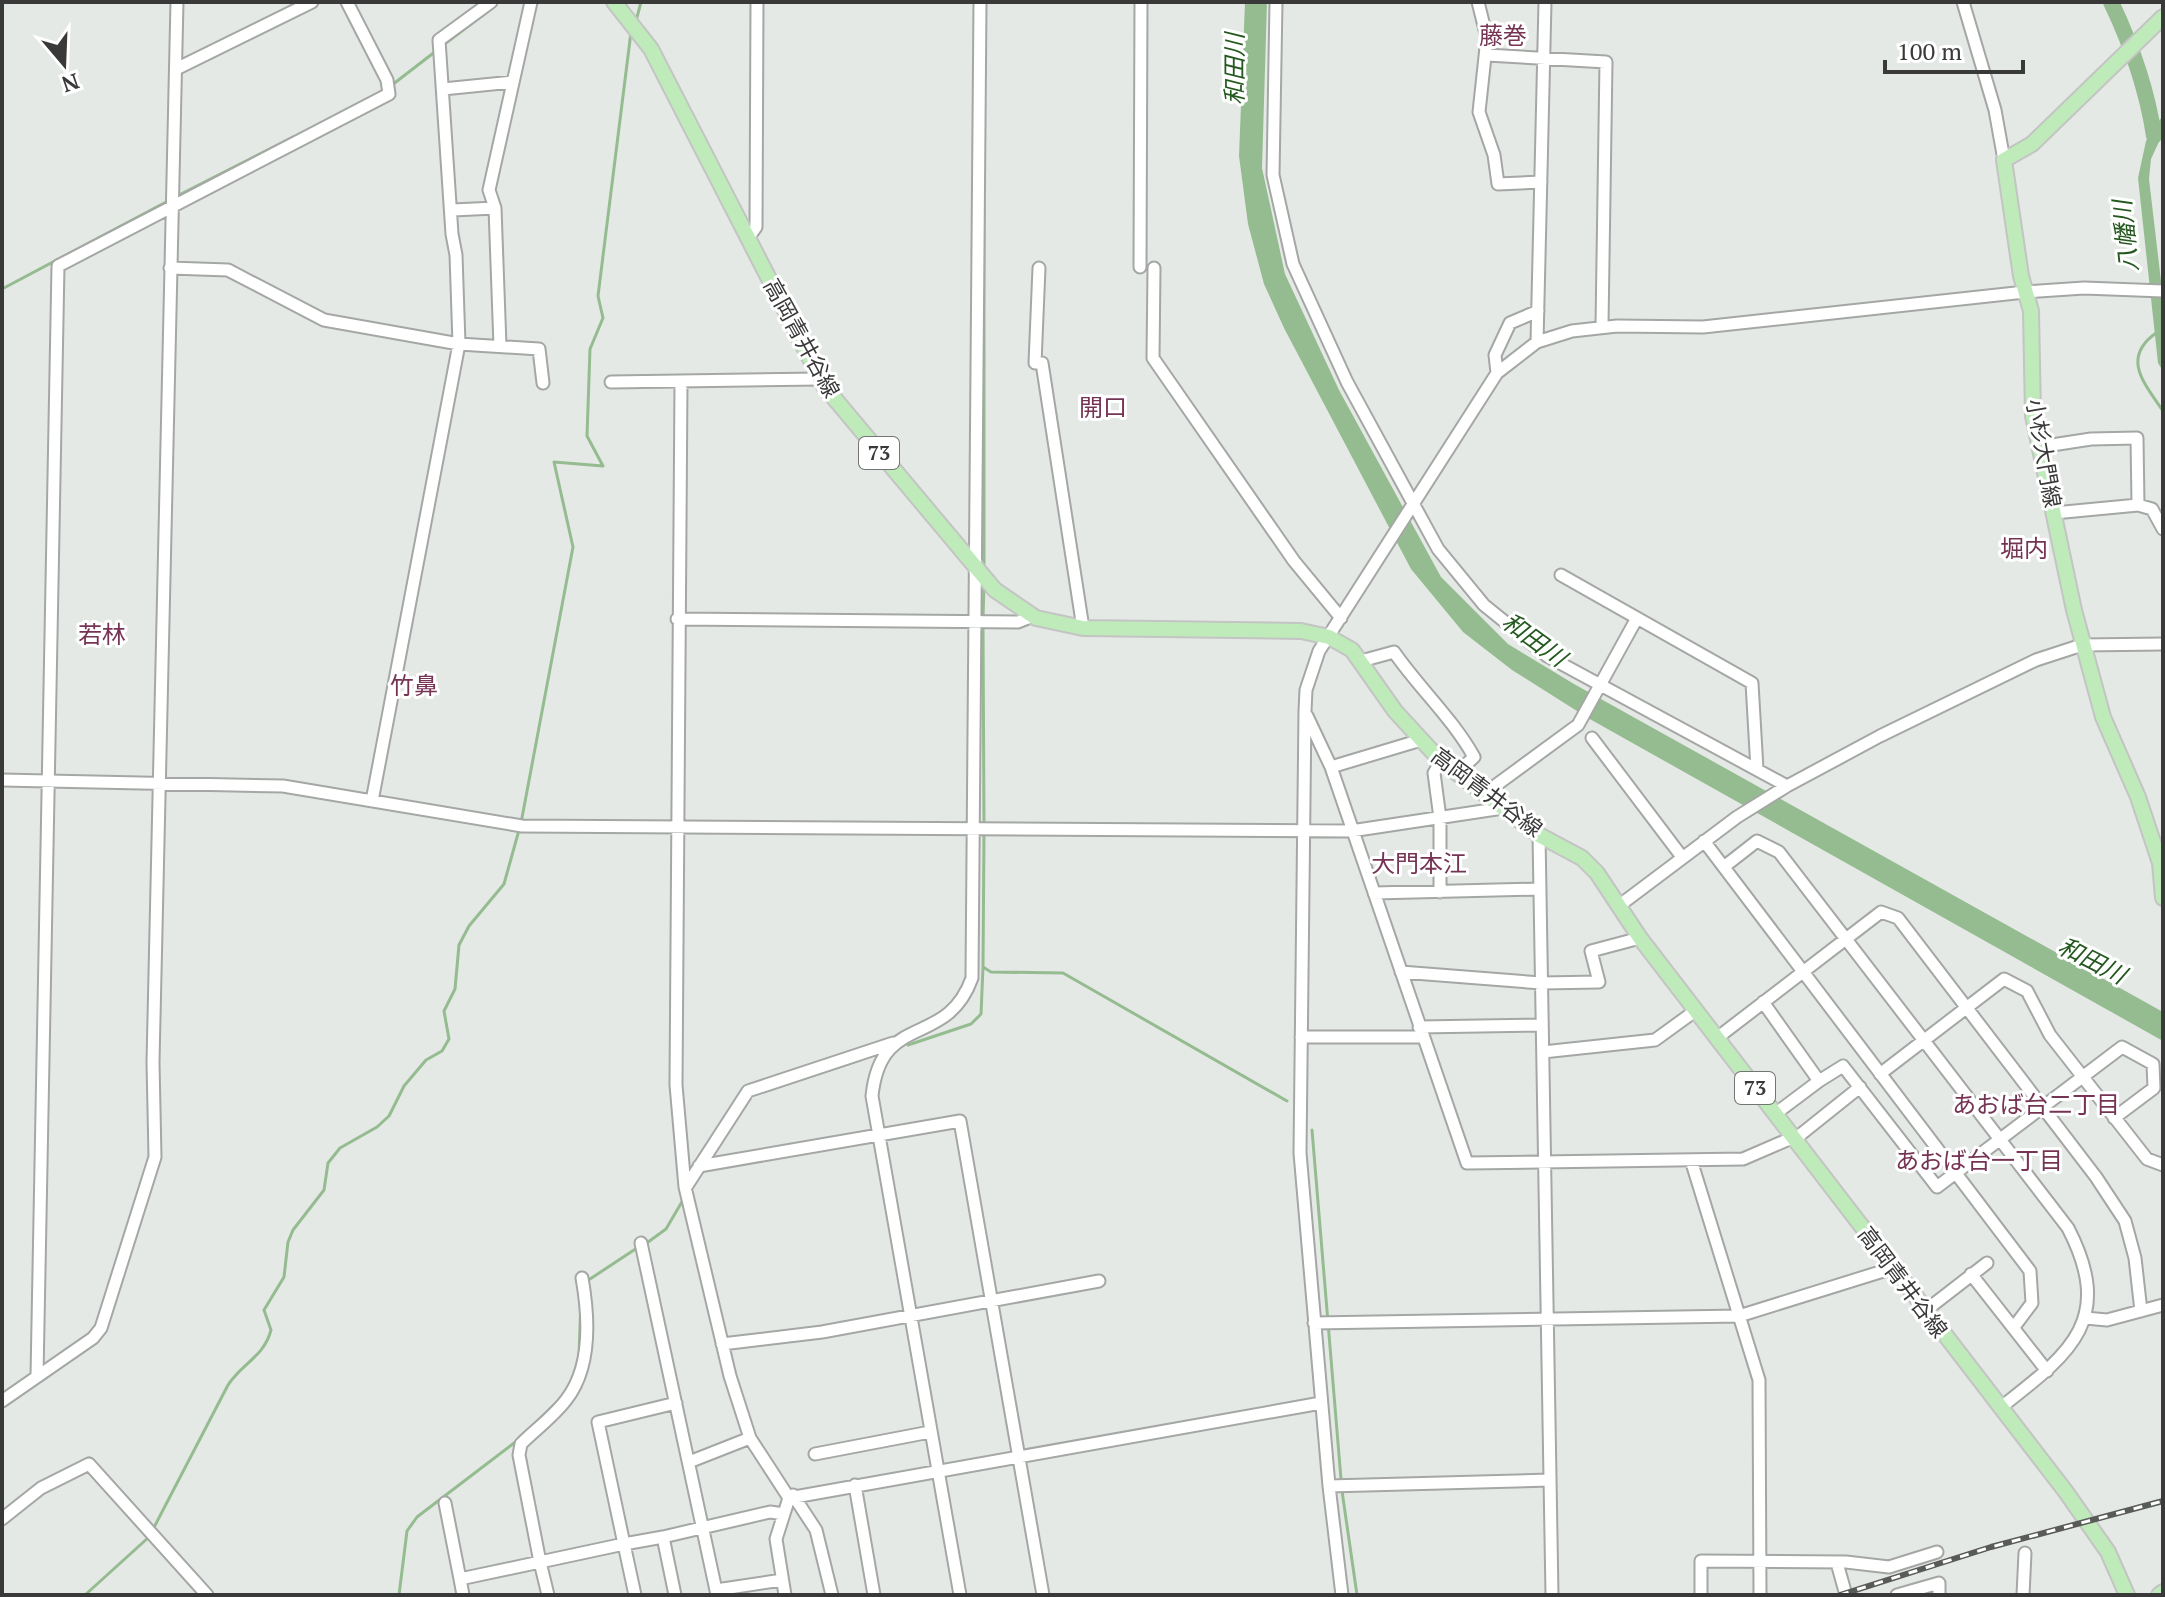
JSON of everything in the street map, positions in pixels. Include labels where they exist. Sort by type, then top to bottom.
[{"type":"main road","name":"高岡青井谷線","points":[[614,2],[651,49],[820,379],[995,590],[1033,616],[1083,628],[1253,629],[1329,637],[1352,650],[1395,711],[1441,761],[1539,835],[1582,858],[1597,873],[1640,938],[2108,1552],[2127,1595]]},
{"type":"main road","points":[[2004,160],[2032,144],[2163,17]]},
{"type":"main road","name":"小杉大門線","points":[[2004,160],[2025,292],[2031,311],[2033,416],[2039,447],[2082,645],[2103,717],[2138,797],[2160,863],[2163,898]]},
{"type":"street","points":[[2,1401],[93,1338],[101,1328],[155,1157],[153,1062],[177,2]]},
{"type":"street","points":[[176,69],[312,2]]},
{"type":"street","points":[[37,1376],[58,266],[389,94],[387,80],[347,2]]},
{"type":"street","points":[[372,801],[459,344],[453,210],[439,40],[491,2]]},
{"type":"street","points":[[500,346],[495,208],[489,190],[531,2]]},
{"type":"street","points":[[748,238],[756,227],[757,2]]},
{"type":"street","points":[[685,1187],[748,1091],[894,1043],[941,1021],[956,1010],[972,978],[978,571],[980,2]]},
{"type":"street","points":[[1140,267],[1141,2]]},
{"type":"street","points":[[1276,2],[1273,175],[1293,264],[1347,382],[1445,560],[1484,605],[1572,673],[1601,684],[1787,786]]},
{"type":"street","points":[[1478,2],[1486,26],[1487,55],[1479,112],[1494,155],[1498,184],[1541,182]]},
{"type":"street","points":[[1537,342],[1545,2]]},
{"type":"street","points":[[1963,2],[1995,110],[2004,160]]},
{"type":"street","points":[[1487,55],[1606,62],[1602,325]]},
{"type":"street","points":[[443,89],[513,82]]},
{"type":"street","points":[[453,210],[495,208]]},
{"type":"street","points":[[170,268],[228,270],[324,320],[459,344],[539,349],[543,383]]},
{"type":"street","points":[[1039,268],[1035,363],[1042,363],[1083,628]]},
{"type":"street","points":[[1154,268],[1153,358],[1294,561],[1341,618]]},
{"type":"street","points":[[1342,1595],[1321,1403],[1300,1153],[1305,711],[1312,670],[1329,637],[1413,503],[1497,373],[1537,342],[1572,331],[1617,326],[1703,327],[2084,288],[2163,291]]},
{"type":"street","points":[[1497,373],[1495,355],[1510,323],[1538,311]]},
{"type":"street","points":[[611,382],[820,379]]},
{"type":"street","points":[[681,383],[676,1085],[685,1187],[722,1344],[750,1438],[816,1530],[832,1595]]},
{"type":"street","points":[[2039,447],[2091,439],[2137,438],[2138,505]]},
{"type":"street","points":[[2054,513],[2138,505],[2152,509],[2163,529]]},
{"type":"street","points":[[1561,575],[1752,683],[1757,769]]},
{"type":"street","points":[[677,619],[1018,622],[1033,616]]},
{"type":"street","points":[[1484,794],[1578,725],[1637,618]]},
{"type":"street","points":[[1620,905],[1704,841],[1787,786],[1880,736],[2036,660],[2082,645],[2163,644]]},
{"type":"street","points":[[1361,661],[1394,652],[1474,757],[1457,773]]},
{"type":"street","points":[[1305,711],[1331,767],[1467,1163],[1747,1159],[1794,1138],[1860,1087]]},
{"type":"street","points":[[1592,738],[1682,857]]},
{"type":"street","points":[[1331,767],[1421,740]]},
{"type":"street","points":[[1440,892],[1440,818],[1434,773],[1441,761]]},
{"type":"street","points":[[2,780],[283,786],[522,826],[1303,832],[1351,831],[1503,808]]},
{"type":"street","points":[[1539,835],[1552,1595]]},
{"type":"street","points":[[1704,841],[2030,1271],[2032,1303],[2014,1327]]},
{"type":"street","points":[[1725,866],[1757,841],[1779,852],[2068,1228],[2083,1256],[2087,1286],[2085,1318],[2071,1347],[2047,1371],[2000,1408]]},
{"type":"street","points":[[1374,893],[1540,889]]},
{"type":"street","points":[[1717,1038],[1881,912],[1898,918],[2125,1221],[2135,1258],[2141,1311]]},
{"type":"street","points":[[1401,972],[1541,983],[1599,982],[1591,951],[1640,938]]},
{"type":"street","points":[[1880,1074],[2004,979],[2027,991],[2050,1035],[2114,1118],[2147,1159],[2163,1165]]},
{"type":"street","points":[[1763,1002],[1819,1081]]},
{"type":"street","points":[[1543,1052],[1655,1040],[1695,1011]]},
{"type":"street","points":[[1301,1037],[1542,1025]]},
{"type":"street","points":[[894,1043],[881,1058],[874,1076],[872,1096],[960,1595]]},
{"type":"street","points":[[1775,1114],[1843,1066],[1937,1187],[2122,1047],[2153,1064],[2154,1088],[2114,1118]]},
{"type":"street","points":[[699,1166],[960,1121],[1043,1595]]},
{"type":"street","points":[[1691,1160],[1759,1380],[1760,1595]]},
{"type":"street","points":[[641,1243],[716,1592],[782,1580]]},
{"type":"street","points":[[1925,1311],[1987,1263]]},
{"type":"street","points":[[1314,1323],[1739,1316],[1893,1268]]},
{"type":"street","points":[[1971,1274],[2047,1371]]},
{"type":"street","points":[[548,1595],[519,1455],[521,1444],[567,1400],[579,1379],[584,1363],[586,1328],[582,1278]]},
{"type":"street","points":[[722,1344],[758,1342],[1099,1281]]},
{"type":"street","points":[[2085,1318],[2107,1320],[2163,1305]]},
{"type":"street","points":[[635,1595],[598,1422],[676,1403]]},
{"type":"street","points":[[791,1497],[1321,1403]]},
{"type":"street","points":[[815,1454],[930,1432]]},
{"type":"street","points":[[689,1462],[750,1438]]},
{"type":"street","points":[[2,1519],[41,1488],[89,1464],[207,1595]]},
{"type":"street","points":[[1329,1486],[1550,1480]]},
{"type":"street","points":[[855,1485],[874,1595]]},
{"type":"street","points":[[785,1595],[776,1539],[791,1497]]},
{"type":"street","points":[[445,1503],[463,1595]]},
{"type":"street","points":[[460,1579],[703,1529],[770,1512],[784,1514]]},
{"type":"street","points":[[663,1537],[675,1595]]},
{"type":"street","points":[[1701,1595],[1701,1561],[1760,1560],[1889,1567],[1937,1552]]},
{"type":"street","points":[[2023,1595],[2025,1553]]},
{"type":"street","points":[[1837,1563],[1846,1595]]},
{"type":"street","points":[[1897,1595],[1939,1583],[1939,1595]]},
{"type":"shaded area","points":[[1245,2],[1267,2],[1262,168],[1285,274],[1339,390],[1441,577],[1508,644],[1574,684],[2163,1012],[2163,1041],[1588,718],[1512,670],[1463,632],[1411,569],[1264,284],[1248,224],[1239,156]]},
{"type":"shaded area","points":[[2163,115],[2163,133],[2151,159],[2149,179],[2163,298],[2163,371],[2158,363],[2138,178],[2146,141]]},
{"type":"waterway","points":[[636,21],[641,2]]},
{"type":"waterway","points":[[2111,2],[2137,67],[2154,136]]},
{"type":"waterway","points":[[442,46],[487,12]]},
{"type":"waterway","points":[[603,466],[587,436],[590,349],[603,318],[598,296],[631,32]]},
{"type":"waterway","points":[[392,85],[436,51]]},
{"type":"waterway","points":[[175,197],[293,137]]},
{"type":"waterway","points":[[2,289],[168,201]]},
{"type":"waterway","points":[[984,202],[984,570]]},
{"type":"waterway","points":[[2156,333],[2145,342],[2138,361],[2143,381],[2163,411]]},
{"type":"waterway","points":[[521,823],[573,547],[554,462],[603,466]]},
{"type":"waterway","points":[[983,618],[984,586]]},
{"type":"waterway","points":[[983,626],[984,826]]},
{"type":"waterway","points":[[85,1595],[149,1537],[228,1385],[268,1339],[271,1330],[264,1310],[284,1277],[288,1242],[293,1230],[324,1190],[328,1163],[340,1148],[377,1127],[389,1116],[404,1086],[426,1060],[442,1051],[449,1039],[444,1011],[455,989],[459,945],[469,926],[504,884],[519,830]]},
{"type":"waterway","points":[[984,834],[983,967],[991,972],[1063,973],[1287,1101]]},
{"type":"waterway","points":[[908,1045],[971,1024],[981,1014],[983,967]]},
{"type":"waterway","points":[[769,1090],[860,1060]]},
{"type":"waterway","points":[[1312,1130],[1341,1479]]},
{"type":"waterway","points":[[644,1245],[666,1229],[683,1200]]},
{"type":"waterway","points":[[587,1281],[637,1248]]},
{"type":"waterway","points":[[579,1356],[581,1299]]},
{"type":"waterway","points":[[529,1429],[558,1401]]},
{"type":"waterway","points":[[399,1595],[407,1531],[417,1517],[518,1440]]},
{"type":"waterway","points":[[1342,1491],[1357,1595]]},
{"type":"railway","points":[[1840,1595],[1991,1547],[2163,1501]]},
{"type":"district","name":"藤巻","points":[[1503,36]]},
{"type":"district","name":"開口","points":[[1103,408]]},
{"type":"district","name":"堀内","points":[[2024,549]]},
{"type":"district","name":"若林","points":[[102,635]]},
{"type":"district","name":"竹鼻","points":[[414,686]]},
{"type":"district","name":"大門本江","points":[[1419,864]]},
{"type":"district","name":"あおば台二丁目","points":[[2036,1105]]},
{"type":"district","name":"あおば台一丁目","points":[[1979,1161]]},
{"type":"water label","name":"和田川","points":[[1235,69]]},
{"type":"water label","name":"八幡川","points":[[2126,236]]},
{"type":"water label","name":"和田川","points":[[1534,640]]},
{"type":"water label","name":"和田川","points":[[2092,961]]}]
